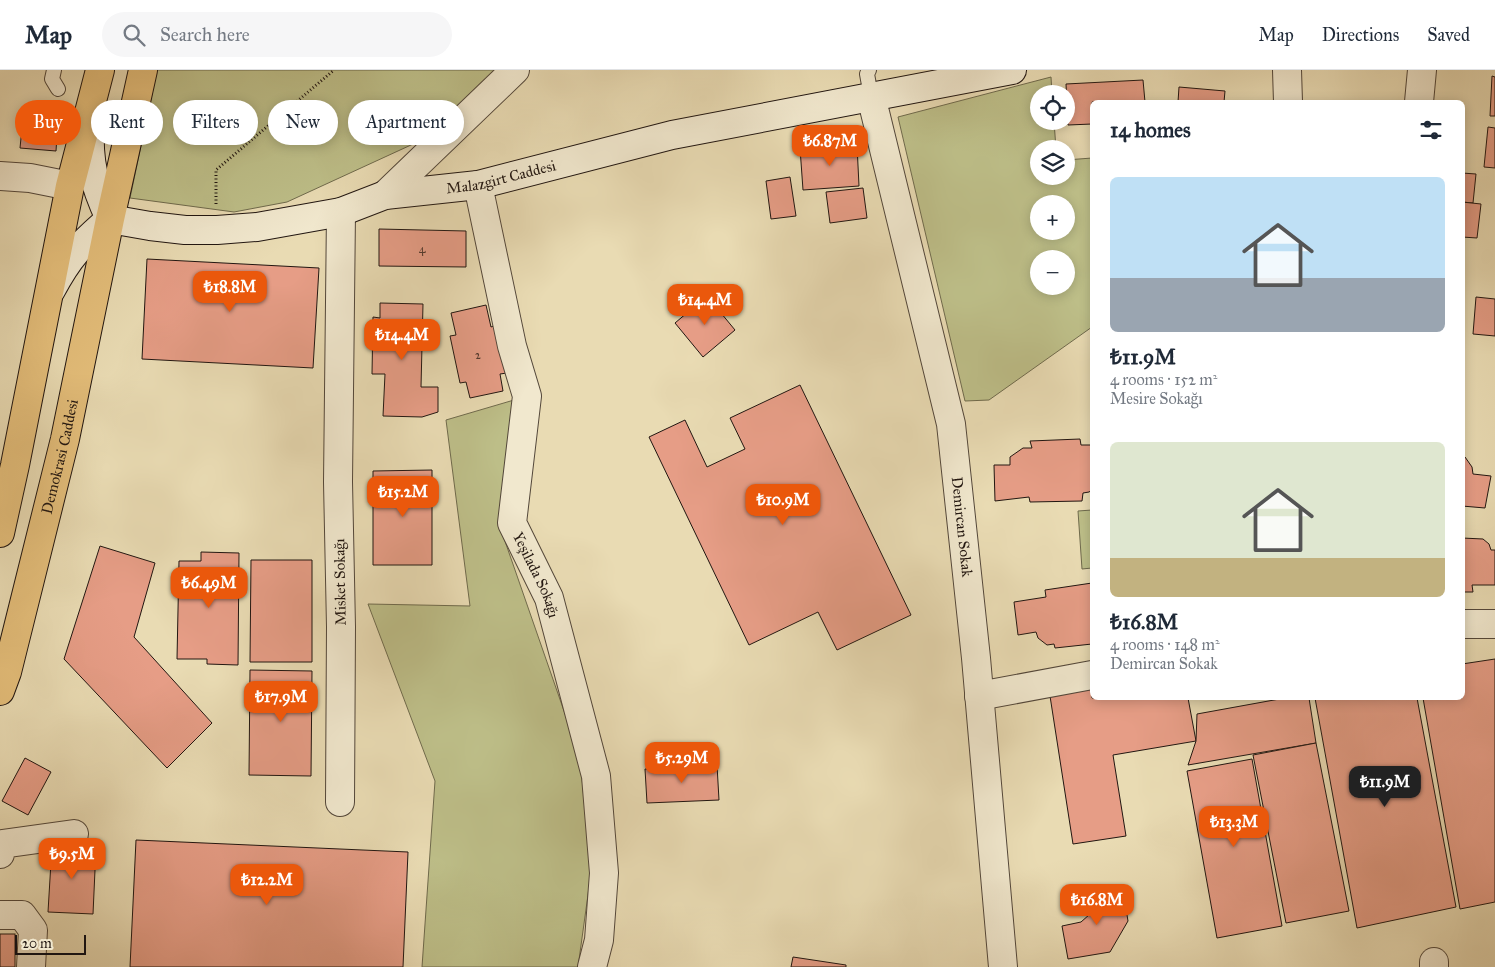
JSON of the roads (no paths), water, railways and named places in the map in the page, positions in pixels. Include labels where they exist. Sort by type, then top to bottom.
[{"type":"main road","points":[[0,533],[8,461],[48,296],[70,186],[91,98],[100,70]]},
{"type":"main road","name":"Demokrasi Caddesi","points":[[0,690],[8,672],[65,439],[143,70]]},
{"type":"street","points":[[385,195],[515,70]]},
{"type":"street","name":"Malazgirt Caddesi","points":[[110,219],[167,228],[217,230],[257,227],[341,212],[385,195],[478,185],[870,83],[1012,70]]},
{"type":"street","points":[[1287,70],[1288,100]]},
{"type":"street","points":[[1420,100],[1422,70]]},
{"type":"street","name":"Demircan Sokak","points":[[870,83],[951,424],[979,696],[1003,967]]},
{"type":"street","points":[[48,296],[69,258],[82,243],[110,219],[98,192],[92,170],[89,145],[91,98]]},
{"type":"street","points":[[0,176],[30,178],[70,186]]},
{"type":"street","name":"Yeşilada Sokağı","points":[[478,185],[512,346],[527,396],[512,523],[549,598],[596,776],[604,874],[599,940],[592,967]]},
{"type":"street","name":"Misket Sokağı","points":[[340,802],[341,627],[338,482],[341,212]]},
{"type":"street","points":[[1465,624],[1495,624]]},
{"type":"street","points":[[979,696],[1090,675]]},
{"type":"street","points":[[0,854],[2,844],[74,834]]},
{"type":"street","points":[[0,914],[22,915],[33,930],[31,967]]},
{"type":"lane","points":[[54,70],[52,78],[58,89]]}]
